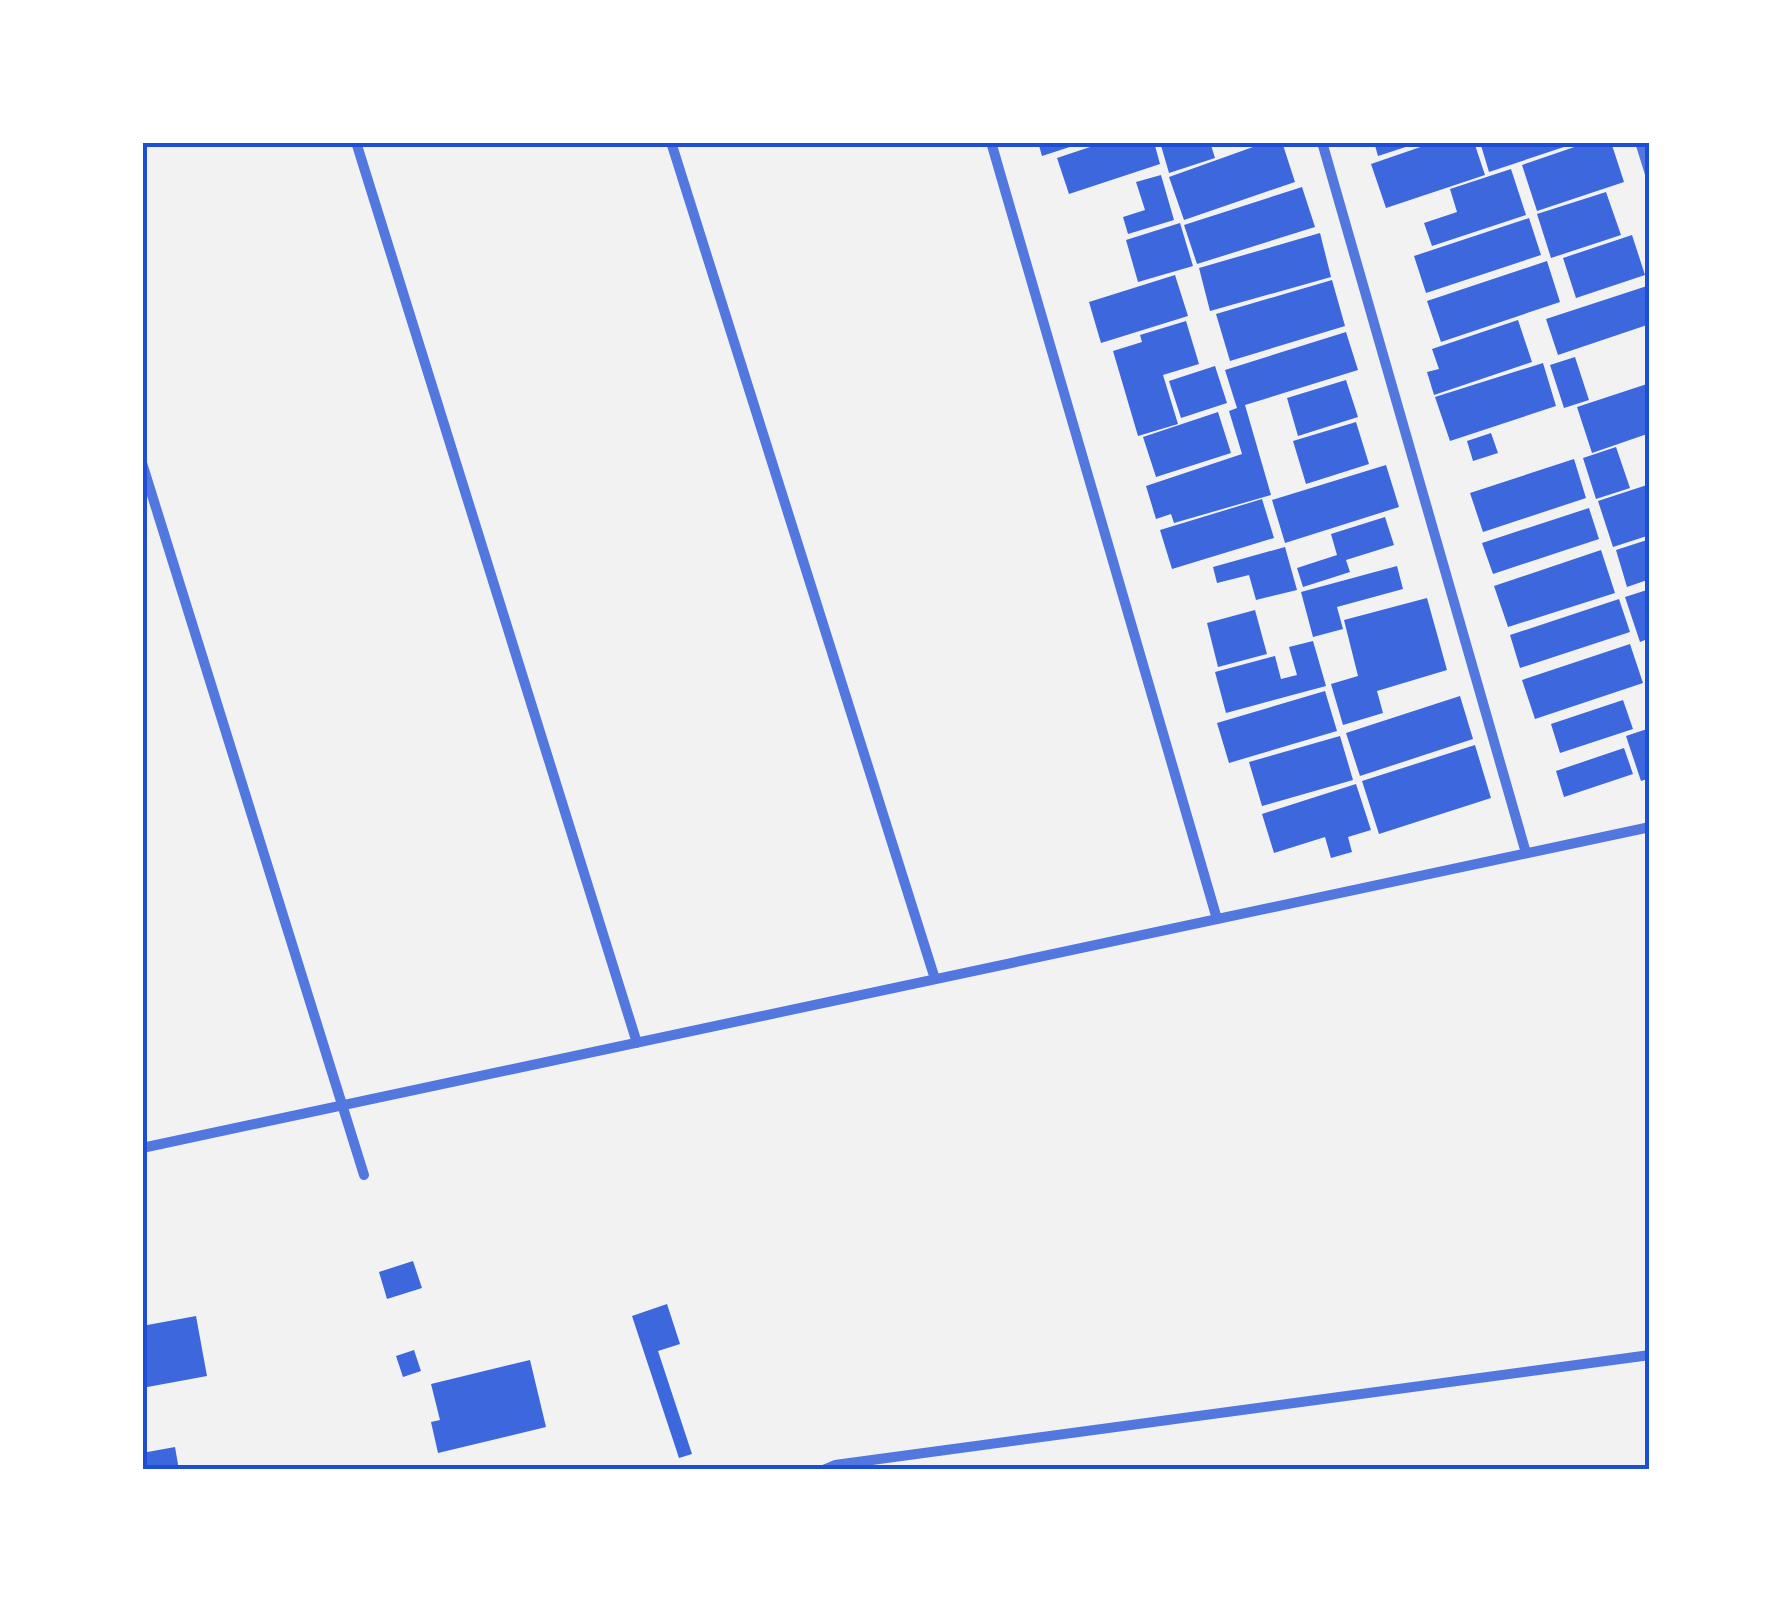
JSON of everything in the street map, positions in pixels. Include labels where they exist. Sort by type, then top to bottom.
[{"type":"street","points":[[356,142],[636,1042]]},
{"type":"street","points":[[672,142],[936,979]]},
{"type":"street","points":[[991,142],[1216,919]]},
{"type":"street","points":[[1322,142],[1526,854]]},
{"type":"street","points":[[1640,142],[1650,174]]},
{"type":"street","points":[[142,462],[364,1176]]},
{"type":"street","points":[[142,1148],[1650,827]]},
{"type":"street","points":[[823,1470],[835,1465],[1650,1355]]},
{"type":"building","points":[[1038,142],[1081,142],[1082,143],[1042,156]]},
{"type":"building","points":[[1105,142],[1154,142],[1160,164],[1069,194],[1057,158]]},
{"type":"building","points":[[1160,142],[1210,142],[1215,158],[1169,173]]},
{"type":"building","points":[[1267,142],[1282,142],[1295,182],[1184,220],[1169,177]]},
{"type":"building","points":[[1374,142],[1418,142],[1418,143],[1378,156]]},
{"type":"building","points":[[1435,142],[1474,142],[1485,175],[1386,208],[1371,164]]},
{"type":"building","points":[[1480,142],[1576,142],[1576,143],[1489,172]]},
{"type":"building","points":[[1589,142],[1611,142],[1624,182],[1537,211],[1522,165]]},
{"type":"building","points":[[1511,169],[1526,215],[1432,246],[1424,223],[1457,212],[1450,189]]},
{"type":"building","points":[[1161,175],[1174,220],[1128,234],[1123,217],[1145,210],[1136,182]]},
{"type":"building","points":[[1302,187],[1315,227],[1197,264],[1184,225]]},
{"type":"building","points":[[1606,192],[1621,235],[1551,258],[1537,214]]},
{"type":"building","points":[[1529,218],[1541,255],[1426,293],[1414,256]]},
{"type":"building","points":[[1180,223],[1193,266],[1138,282],[1126,240]]},
{"type":"building","points":[[1320,233],[1331,277],[1210,311],[1199,268]]},
{"type":"building","points":[[1632,235],[1645,275],[1576,298],[1563,258]]},
{"type":"building","points":[[1547,261],[1560,302],[1441,342],[1427,301]]},
{"type":"building","points":[[1175,275],[1188,316],[1101,343],[1089,302]]},
{"type":"building","points":[[1332,280],[1345,326],[1230,361],[1216,314]]},
{"type":"building","points":[[1650,285],[1650,324],[1558,355],[1546,319]]},
{"type":"building","points":[[1518,320],[1532,362],[1434,395],[1427,372],[1439,369],[1432,349]]},
{"type":"building","points":[[1186,321],[1199,364],[1163,375],[1178,424],[1138,436],[1113,351],[1142,342],[1140,335]]},
{"type":"building","points":[[1346,332],[1358,370],[1245,405],[1271,495],[1174,523],[1171,514],[1156,519],[1146,486],[1242,454],[1229,411],[1237,408],[1225,370]]},
{"type":"building","points":[[1575,357],[1589,400],[1564,408],[1550,365]]},
{"type":"building","points":[[1543,363],[1556,406],[1450,441],[1435,397]]},
{"type":"building","points":[[1215,366],[1227,403],[1181,418],[1169,381]]},
{"type":"building","points":[[1346,380],[1358,417],[1298,436],[1287,398]]},
{"type":"building","points":[[1650,383],[1650,433],[1592,453],[1577,407]]},
{"type":"building","points":[[1218,412],[1231,453],[1156,477],[1143,437]]},
{"type":"building","points":[[1356,422],[1369,464],[1306,484],[1293,441]]},
{"type":"building","points":[[1491,433],[1498,453],[1473,461],[1467,441]]},
{"type":"building","points":[[1616,447],[1630,488],[1596,499],[1583,458]]},
{"type":"building","points":[[1574,459],[1586,498],[1483,532],[1470,493]]},
{"type":"building","points":[[1386,465],[1399,507],[1285,543],[1272,500]]},
{"type":"building","points":[[1650,484],[1650,535],[1613,547],[1598,501]]},
{"type":"building","points":[[1262,499],[1274,538],[1172,569],[1160,530]]},
{"type":"building","points":[[1589,508],[1599,539],[1493,574],[1482,543]]},
{"type":"building","points":[[1385,517],[1394,545],[1346,560],[1350,572],[1303,587],[1297,568],[1337,555],[1331,534]]},
{"type":"building","points":[[1650,539],[1650,579],[1627,587],[1616,550]]},
{"type":"building","points":[[1285,547],[1297,590],[1256,600],[1249,575],[1217,583],[1213,567]]},
{"type":"building","points":[[1601,550],[1615,593],[1508,627],[1494,586]]},
{"type":"building","points":[[1397,566],[1403,589],[1337,607],[1343,629],[1313,637],[1301,592]]},
{"type":"building","points":[[1650,589],[1650,638],[1640,642],[1625,597]]},
{"type":"building","points":[[1427,598],[1447,670],[1377,691],[1383,713],[1343,725],[1331,684],[1358,676],[1344,620]]},
{"type":"building","points":[[1619,599],[1630,632],[1520,668],[1510,635]]},
{"type":"building","points":[[1255,610],[1267,654],[1218,667],[1207,623]]},
{"type":"building","points":[[1313,641],[1326,686],[1226,713],[1215,672],[1275,656],[1281,679],[1297,675],[1289,647]]},
{"type":"building","points":[[1630,644],[1643,683],[1535,719],[1522,680]]},
{"type":"building","points":[[1325,691],[1337,731],[1229,763],[1217,723]]},
{"type":"building","points":[[1460,696],[1473,739],[1360,776],[1346,733]]},
{"type":"building","points":[[1623,700],[1633,729],[1560,753],[1551,724]]},
{"type":"building","points":[[1650,728],[1650,778],[1641,781],[1626,736]]},
{"type":"building","points":[[1340,736],[1353,780],[1262,806],[1249,762]]},
{"type":"building","points":[[1475,745],[1491,798],[1379,834],[1362,781]]},
{"type":"building","points":[[1624,748],[1633,774],[1564,797],[1556,771]]},
{"type":"building","points":[[1356,784],[1371,830],[1348,837],[1352,852],[1331,858],[1325,837],[1274,853],[1262,814]]},
{"type":"building","points":[[413,1261],[422,1288],[387,1299],[379,1272]]},
{"type":"building","points":[[667,1304],[680,1344],[658,1351],[692,1454],[679,1458],[632,1316]]},
{"type":"building","points":[[196,1316],[207,1376],[142,1388],[142,1326]]},
{"type":"building","points":[[414,1350],[421,1371],[403,1377],[396,1356]]},
{"type":"building","points":[[530,1360],[546,1427],[438,1453],[431,1422],[440,1420],[431,1384]]},
{"type":"building","points":[[175,1447],[179,1470],[142,1470],[142,1453]]}]
